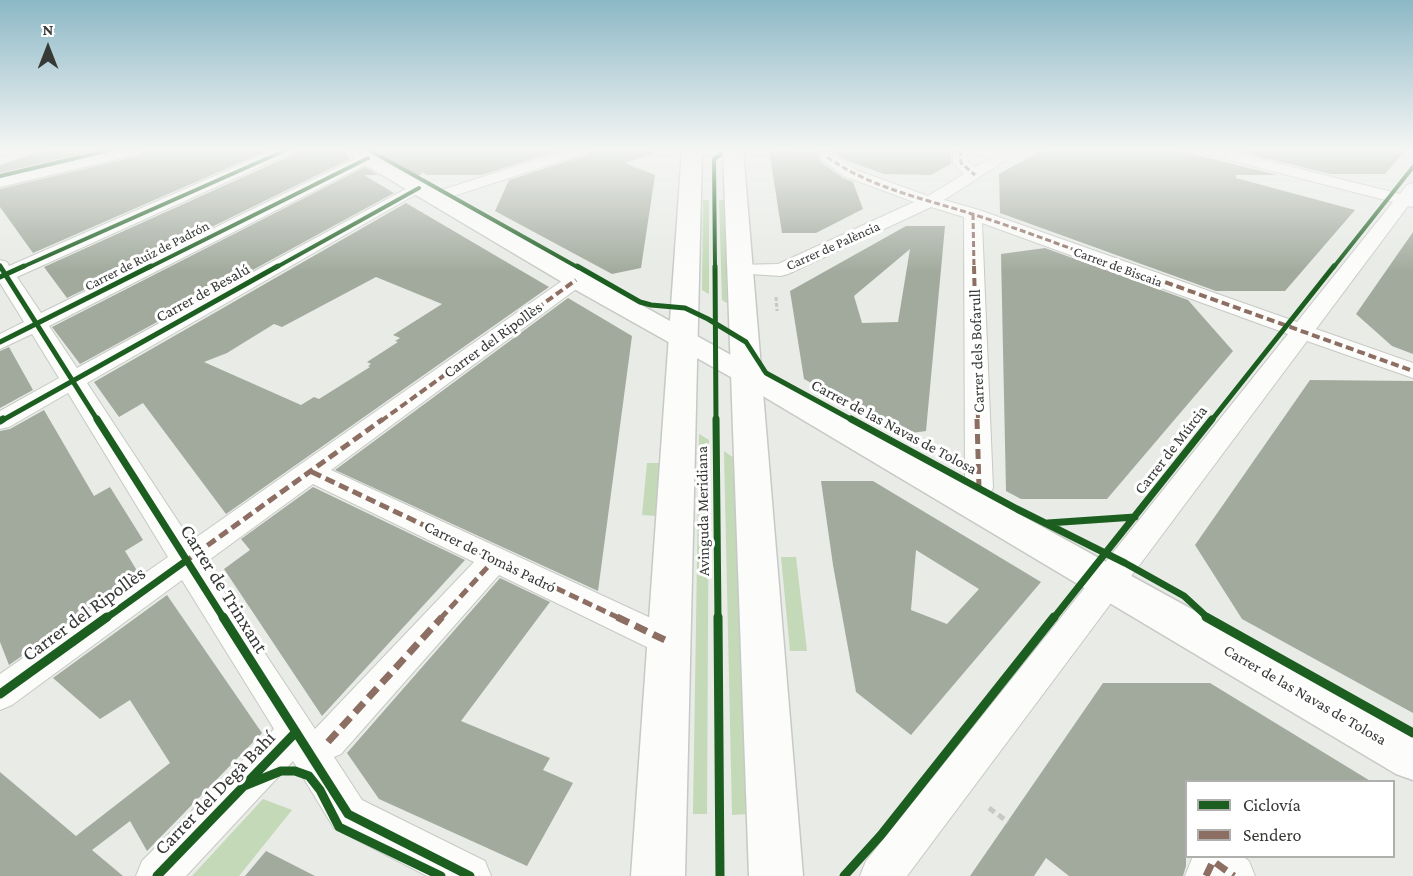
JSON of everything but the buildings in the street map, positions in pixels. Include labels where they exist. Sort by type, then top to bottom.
[{"type":"main road","name":"Carrer de las Navas de Tolosa","points":[[423,191],[1413,757]]},
{"type":"main road","name":"Avinguda Meridiana","points":[[658,876],[690,191]]},
{"type":"main road","points":[[736,191],[776,876]]},
{"type":"street","points":[[2,273],[192,191]]},
{"type":"street","name":"Carrer de Ruiz de Padrón","points":[[0,342],[291,191]]},
{"type":"street","name":"Carrer de Besalú","points":[[0,421],[435,191]]},
{"type":"street","name":"Carrer de Biscaia","points":[[895,191],[973,214],[1413,371]]},
{"type":"street","name":"Carrer de Palència","points":[[741,269],[781,270],[931,201],[948,191]]},
{"type":"street","points":[[1384,191],[1410,197]]},
{"type":"street","name":"Carrer de Múrcia","points":[[881,876],[1302,332],[1410,197]]},
{"type":"street","name":"Carrer dels Bofarull","points":[[973,214],[979,488]]},
{"type":"street","name":"Carrer de Trinxant","points":[[2,273],[187,560],[312,737],[348,814],[470,876]]},
{"type":"street","name":"Carrer del Ripollès","points":[[0,694],[576,280]]},
{"type":"street","name":"Carrer de Tomàs Padró","points":[[312,471],[669,642]]},
{"type":"street","name":"Carrer del Degà Bahí","points":[[157,876],[312,737],[495,559]]},
{"type":"street","points":[[1206,876],[1213,861],[1234,876]]},
{"type":"path","points":[[776,297],[777,311]]},
{"type":"path","points":[[989,808],[1008,822]]},
{"type":"green space","points":[[703,200],[709,200],[709,294],[702,290]]},
{"type":"green space","points":[[719,200],[725,200],[730,305],[722,300]]},
{"type":"green space","points":[[699,434],[709,440],[707,814],[693,814]]},
{"type":"green space","points":[[724,451],[734,458],[747,814],[732,815]]},
{"type":"green space","points":[[647,463],[661,463],[657,516],[642,515]]},
{"type":"green space","points":[[781,557],[796,557],[807,651],[790,651]]},
{"type":"green space","points":[[263,799],[292,810],[239,876],[192,876]]},
{"type":"marked path","points":[[895,191],[973,214],[1413,371]]},
{"type":"marked path","points":[[973,214],[979,488]]},
{"type":"marked path","points":[[183,563],[576,280]]},
{"type":"marked path","points":[[312,472],[669,642]]},
{"type":"marked path","points":[[328,742],[495,559]]},
{"type":"marked path","points":[[1206,876],[1213,861],[1234,876]]},
{"type":"cycle path","points":[[0,277],[194,191]]},
{"type":"cycle path","points":[[0,342],[302,191]]},
{"type":"cycle path","points":[[0,421],[414,191]]},
{"type":"cycle path","points":[[442,191],[640,302],[685,308],[730,331],[746,342],[766,373],[1017,509],[1125,563],[1184,596],[1207,618],[1413,733]]},
{"type":"cycle path","points":[[714,191],[720,876]]},
{"type":"cycle path","points":[[844,876],[881,835],[1394,191]]},
{"type":"cycle path","points":[[0,266],[348,814],[470,876]]},
{"type":"cycle path","points":[[1048,523],[1135,517]]},
{"type":"cycle path","points":[[0,694],[187,560]]},
{"type":"cycle path","points":[[157,876],[296,732]]},
{"type":"cycle path","points":[[244,786],[281,771],[295,771],[309,776],[320,790],[339,827],[441,876]]}]
